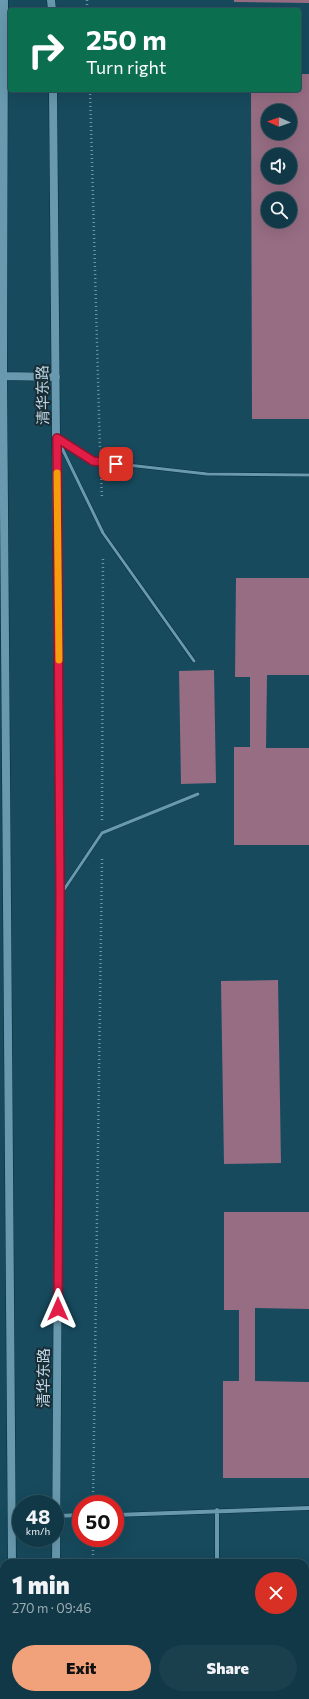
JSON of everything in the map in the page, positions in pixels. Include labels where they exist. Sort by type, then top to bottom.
[{"type":"main road","points":[[4,0],[3,376],[12,1559]]},
{"type":"main road","name":"清华东路","points":[[53,92],[60,895],[56,1495]]},
{"type":"main road","points":[[3,376],[56,377]]},
{"type":"main road","name":"清华东路","points":[[56,1547],[56,1559]]},
{"type":"street","points":[[124,1515],[217,1510],[309,1508]]},
{"type":"street","points":[[217,1510],[217,1559]]},
{"type":"lane","points":[[57,438],[93,461],[208,474],[309,475]]},
{"type":"lane","points":[[57,438],[103,533],[194,661]]},
{"type":"lane","points":[[60,895],[102,833],[198,794]]},
{"type":"path","points":[[90,92],[102,501]]},
{"type":"path","points":[[93,1495],[102,833],[103,533]]},
{"type":"path","points":[[93,1547],[93,1559]]},
{"type":"building","points":[[234,0],[309,0],[309,3],[234,2]]},
{"type":"building","points":[[301,74],[309,74],[309,419],[252,419],[251,92],[301,92]]},
{"type":"building","points":[[236,578],[309,578],[309,675],[267,675],[266,748],[309,748],[309,845],[234,845],[234,747],[250,747],[250,677],[235,677]]},
{"type":"building","points":[[214,670],[216,783],[181,784],[179,671]]},
{"type":"building","points":[[278,980],[281,1163],[224,1164],[221,981]]},
{"type":"building","points":[[224,1212],[309,1212],[309,1309],[255,1308],[255,1381],[309,1382],[309,1478],[223,1478],[223,1381],[239,1381],[239,1310],[224,1310]]},
{"type":"slow traffic","points":[[57,473],[59,660]]},
{"type":"route","points":[[58,1309],[60,895],[57,438],[93,461],[116,464]]}]
